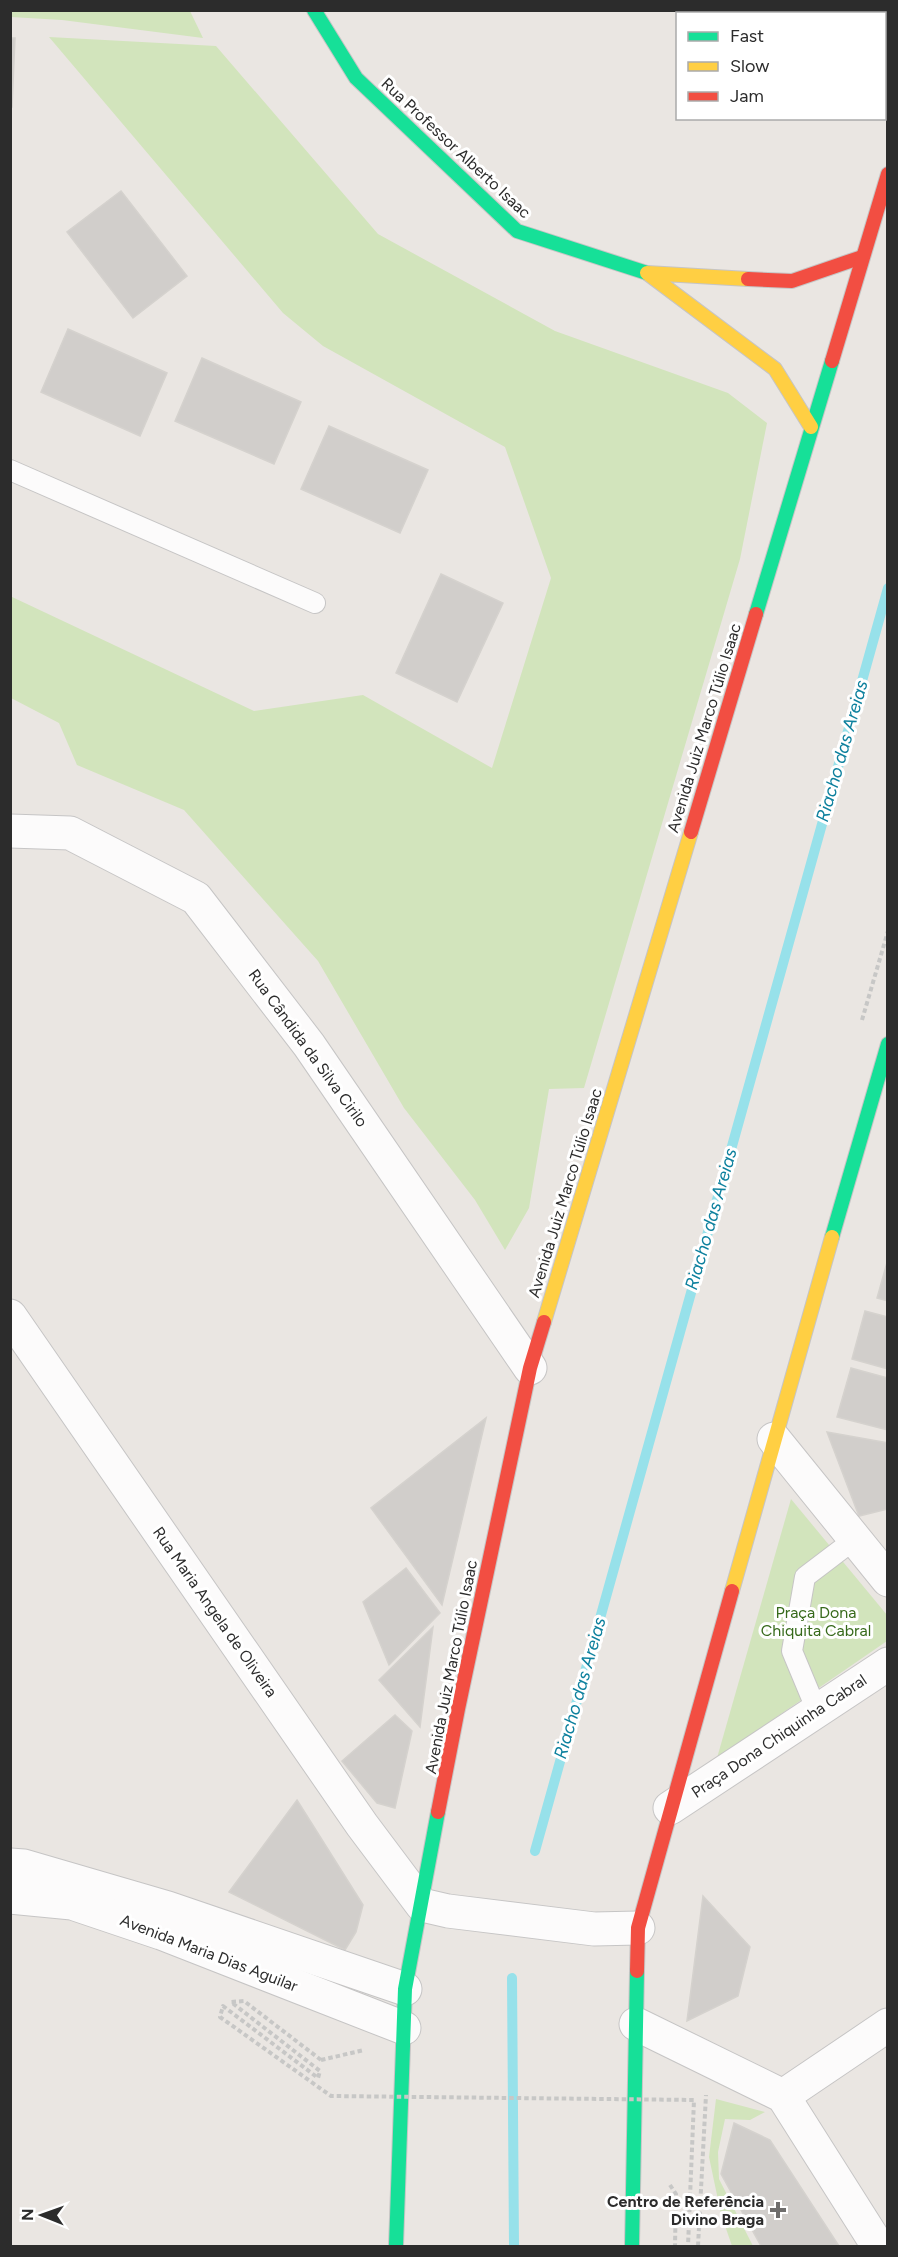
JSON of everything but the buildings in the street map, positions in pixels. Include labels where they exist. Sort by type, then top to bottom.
[{"type":"main road","name":"Rua Professor Alberto Isaac","points":[[314,10],[356,78],[517,231],[647,273]]},
{"type":"main road","name":"Avenida Juiz Marco Túlio Isaac","points":[[396,2247],[405,1989],[435,1908],[458,1709],[530,1368],[888,174]]},
{"type":"main road","points":[[647,273],[792,281],[862,257]]},
{"type":"main road","points":[[647,273],[775,369],[811,427]]},
{"type":"main road","points":[[632,2247],[638,1928],[774,1439],[888,1044]]},
{"type":"street","name":"Rua Cândida da Silva Cirilo","points":[[10,831],[70,832],[196,898],[309,1045],[530,1368]]},
{"type":"street","name":"Rua Maria Angela de Oliveira","points":[[10,1316],[362,1825],[435,1908]]},
{"type":"street","points":[[774,1439],[888,1580]]},
{"type":"street","name":"Praça Dona Chiquinha Cabral","points":[[670,1808],[888,1664]]},
{"type":"street","name":"Avenida Maria Dias Aguilar","points":[[10,1865],[24,1866],[165,1920],[404,2028]]},
{"type":"street","name":"Avenida Maria Dias Aguilar","points":[[10,1897],[72,1903],[165,1920],[405,1989]]},
{"type":"street","points":[[435,1908],[594,1929],[638,1928]]},
{"type":"street","points":[[636,2024],[783,2096],[878,2247]]},
{"type":"street","points":[[783,2096],[888,2025]]},
{"type":"lane","points":[[10,470],[315,603]]},
{"type":"lane","points":[[817,1710],[792,1651],[805,1577],[855,1539]]},
{"type":"path","points":[[321,2060],[244,2001],[231,2002],[320,2072],[318,2078],[223,2006],[220,2017],[331,2096],[694,2100],[688,2247]]},
{"type":"path","points":[[698,2247],[705,2101]]},
{"type":"green space","points":[[11,10],[190,11],[203,38],[62,20],[11,17]]},
{"type":"green space","points":[[49,37],[216,46],[378,234],[555,331],[728,393],[767,423],[740,559],[584,1088],[549,1089],[529,1208],[505,1250],[475,1200],[404,1108],[318,961],[184,810],[77,765],[59,723],[11,698],[10,596],[254,711],[363,695],[492,768],[551,578],[505,447],[323,346],[283,313]]},
{"type":"green space","name":"Praça Dona Chiquita Cabral","points":[[791,1499],[887,1615],[887,1641],[717,1758]]},
{"type":"green space","points":[[716,2099],[765,2112],[750,2120],[725,2119],[718,2152],[719,2179],[753,2246],[732,2246],[721,2214],[709,2157]]},
{"type":"waterway","name":"Riacho das Areias","points":[[535,1851],[888,588]]},
{"type":"waterway","name":"Riacho das Areias","points":[[512,1978],[514,2246]]},
{"type":"traffic: fast","points":[[314,10],[356,78],[517,231],[647,273]]},
{"type":"traffic: fast","points":[[756,614],[832,361]]},
{"type":"traffic: fast","points":[[832,1237],[888,1044]]},
{"type":"traffic: fast","points":[[396,2246],[405,1989],[438,1812]]},
{"type":"traffic: fast","points":[[632,2246],[637,1971]]},
{"type":"traffic: slow","points":[[748,279],[647,273],[775,369],[811,427]]},
{"type":"traffic: slow","points":[[544,1322],[691,832]]},
{"type":"traffic: slow","points":[[732,1591],[832,1237]]},
{"type":"traffic: jam","points":[[832,361],[888,174]]},
{"type":"traffic: jam","points":[[748,279],[792,281],[862,257]]},
{"type":"traffic: jam","points":[[691,832],[756,614]]},
{"type":"traffic: jam","points":[[438,1812],[530,1368],[544,1322]]},
{"type":"traffic: jam","points":[[637,1971],[638,1928],[732,1591]]},
{"type":"place","name":"Centro de Referência Divino Braga","points":[[778,2210]]}]
